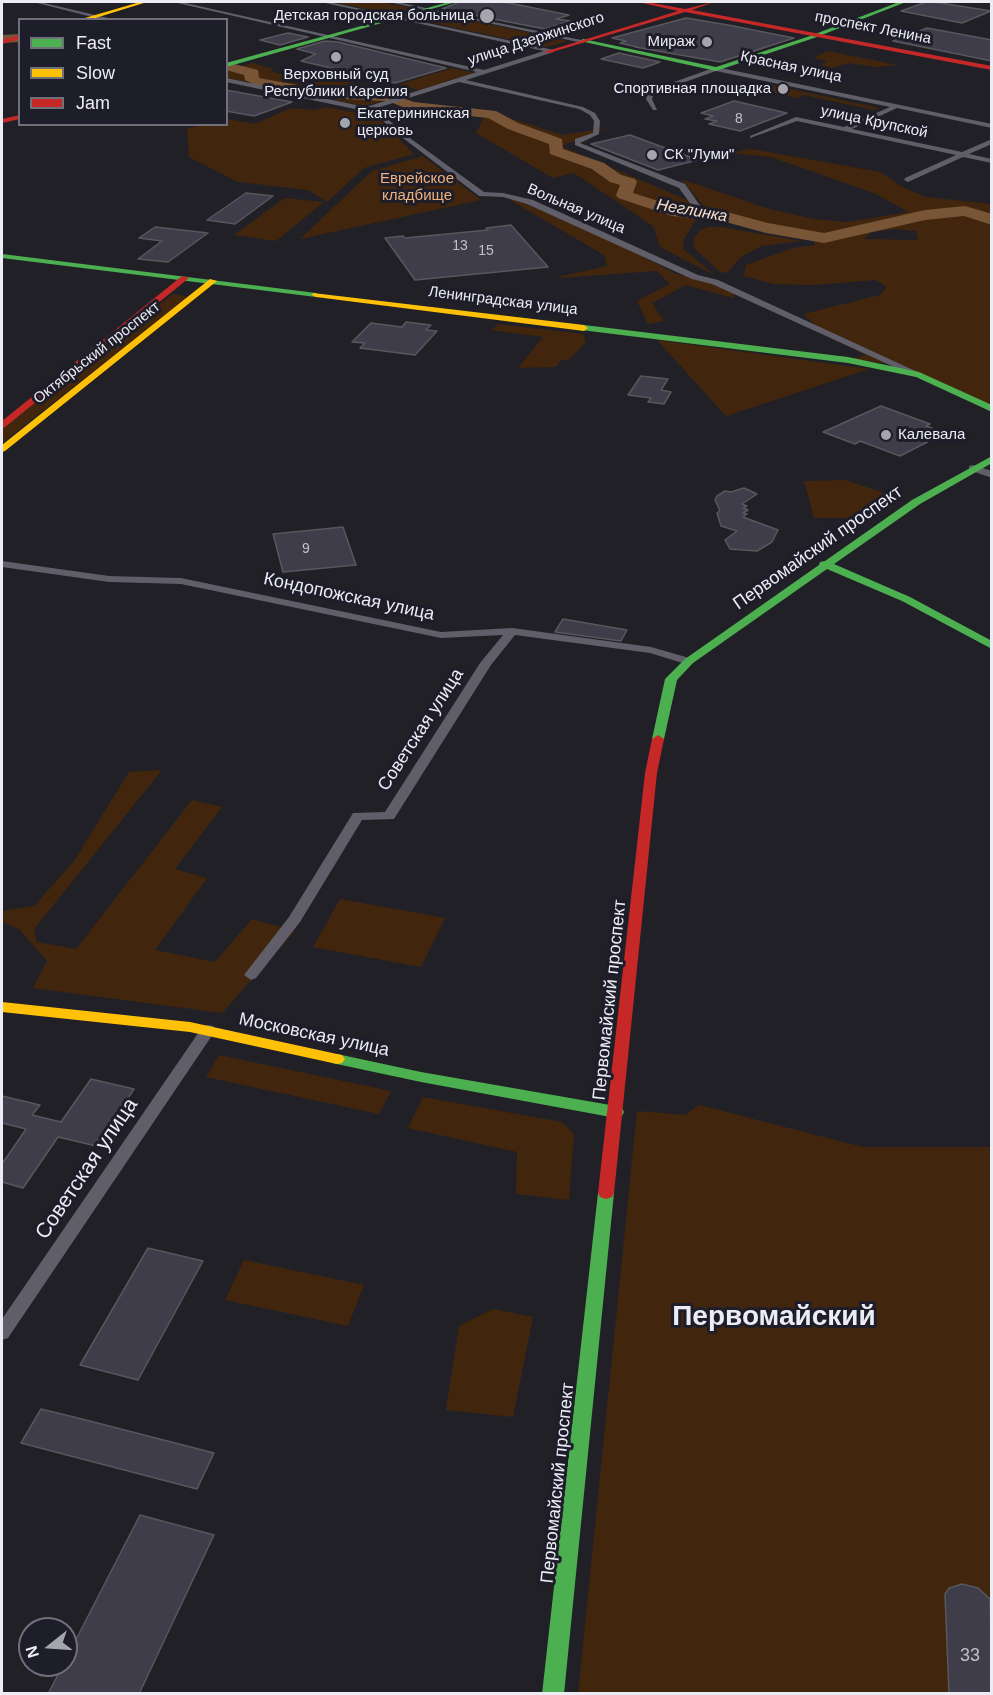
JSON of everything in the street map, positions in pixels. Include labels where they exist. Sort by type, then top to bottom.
[{"type":"main road","points":[[88,18],[144,2]]},
{"type":"main road","points":[[232,63],[453,2]]},
{"type":"main road","name":"проспект Ленина","points":[[641,2],[992,68]]},
{"type":"main road","name":"улица Дзержинского","points":[[550,52],[712,2]]},
{"type":"main road","points":[[716,69],[818,35],[903,2]]},
{"type":"main road","points":[[2,42],[18,38]]},
{"type":"main road","name":"Красная улица","points":[[583,41],[716,69]]},
{"type":"main road","points":[[2,122],[18,118]]},
{"type":"main road","name":"Ленинградская улица","points":[[2,256],[848,360],[919,375],[992,409]]},
{"type":"main road","name":"Октябрьский проспект","points":[[2,425],[185,278]]},
{"type":"main road","name":"Октябрьский проспект","points":[[2,449],[213,281]]},
{"type":"main road","name":"Первомайский проспект","points":[[553,1694],[651,773],[667,690],[671,679],[689,661],[824,564],[916,502],[992,459]]},
{"type":"main road","name":"Первомайский проспект","points":[[973,468],[992,465]]},
{"type":"main road","points":[[824,564],[906,599],[992,646]]},
{"type":"main road","name":"Московская улица","points":[[2,1007],[208,1030],[421,1077],[616,1112]]},
{"type":"street","points":[[35,2],[88,18]]},
{"type":"street","points":[[176,2],[486,72]]},
{"type":"street","points":[[324,2],[550,52]]},
{"type":"street","points":[[391,2],[583,41]]},
{"type":"street","name":"улица Дзержинского","points":[[369,108],[550,52]]},
{"type":"street","points":[[655,110],[649,99],[651,92],[716,69]]},
{"type":"street","name":"Красная улица","points":[[716,69],[992,126]]},
{"type":"street","name":"Вольная улица","points":[[228,80],[369,108],[384,116],[401,134],[482,194],[510,196],[540,206],[694,277],[725,286],[919,375]]},
{"type":"street","points":[[460,80],[581,108],[593,114],[597,121],[596,134],[577,140],[577,144],[681,186],[697,207]]},
{"type":"street","points":[[846,129],[897,106]]},
{"type":"street","name":"улица Крупской","points":[[753,137],[796,119],[992,161]]},
{"type":"street","points":[[908,180],[992,141]]},
{"type":"street","points":[[973,468],[992,475]]},
{"type":"street","name":"Кондопожская улица","points":[[2,564],[109,579],[181,581],[441,635],[512,631],[651,650],[689,661]]},
{"type":"street","name":"Советская улица","points":[[251,975],[295,919],[358,816],[389,816],[486,663],[512,631]]},
{"type":"street","name":"Советская улица","points":[[2,1333],[208,1030]]},
{"type":"green space","points":[[332,2],[380,2],[412,8],[391,14]]},
{"type":"green space","points":[[431,12],[568,41],[546,47],[409,18]]},
{"type":"green space","points":[[828,51],[898,65],[876,67],[848,63],[833,68],[821,65],[827,61],[813,58]]},
{"type":"green space","points":[[252,63],[274,69],[269,71],[280,74],[300,72],[279,79],[314,88],[288,77],[304,73],[322,74],[371,87],[381,86],[411,93],[365,106],[228,78],[228,70]]},
{"type":"green space","points":[[452,68],[474,73],[419,90],[397,85]]},
{"type":"green space","points":[[758,82],[879,108],[874,110],[804,95],[797,98],[746,87]]},
{"type":"green space","points":[[326,107],[377,117],[414,154],[364,168],[327,202],[308,190],[238,182],[189,157],[187,129],[198,126],[228,126],[228,119],[255,124],[291,108],[314,110]]},
{"type":"green space","points":[[487,111],[563,135],[607,128],[561,146],[687,200],[700,213],[684,239],[683,249],[716,276],[660,247],[653,226],[574,173],[553,178],[476,133]]},
{"type":"green space","points":[[751,149],[880,172],[904,188],[926,197],[991,204],[991,405],[890,364],[853,359],[866,355],[830,338],[803,314],[880,295],[887,287],[875,280],[814,285],[773,284],[744,276],[746,265],[793,248],[815,245],[814,240],[740,225],[712,216],[681,179],[769,209],[814,219],[847,222],[909,212],[876,194],[770,157],[731,153]],"holes":[[[895,229],[916,231],[918,240],[863,239],[872,232]]]},
{"type":"green space","name":"Еврейское кладбище","points":[[423,156],[481,200],[300,239],[372,171]]},
{"type":"green space","points":[[285,198],[324,202],[276,241],[234,235]]},
{"type":"green space","points":[[515,199],[613,241],[676,274],[713,282],[734,292],[733,298],[686,285],[652,303],[664,321],[648,324],[637,301],[670,284],[657,271],[558,278],[607,266],[604,255],[510,200]]},
{"type":"green space","points":[[721,227],[801,241],[762,246],[742,256],[727,273],[720,272],[693,247],[695,236],[702,229]]},
{"type":"green space","points":[[173,294],[189,297],[2,443],[2,426]]},
{"type":"green space","points":[[498,324],[583,334],[586,342],[570,359],[560,361],[556,367],[518,368],[543,337],[491,330]]},
{"type":"green space","points":[[657,340],[869,369],[726,416]]},
{"type":"green space","points":[[845,480],[888,494],[848,518],[814,518],[804,481]]},
{"type":"green space","points":[[162,770],[34,929],[37,942],[76,949],[192,800],[222,807],[175,869],[207,878],[155,950],[215,962],[252,919],[295,931],[222,1013],[33,988],[47,961],[19,929],[2,922],[2,911],[34,906],[74,861],[129,772]]},
{"type":"green space","points":[[340,899],[445,918],[421,967],[313,947]]},
{"type":"green space","points":[[219,1055],[391,1091],[379,1114],[206,1077]]},
{"type":"green space","points":[[423,1097],[562,1122],[574,1134],[569,1200],[516,1194],[517,1152],[408,1128]]},
{"type":"green space","points":[[699,1105],[863,1147],[991,1147],[991,1693],[578,1694],[637,1111],[685,1115]]},
{"type":"green space","points":[[244,1260],[364,1285],[348,1326],[225,1300]]},
{"type":"green space","points":[[493,1309],[533,1317],[513,1417],[446,1410],[459,1326]]},
{"type":"building","points":[[459,2],[504,2],[569,15],[556,19],[571,21],[545,29],[442,9]]},
{"type":"building","points":[[926,2],[991,11],[962,23],[901,11]]},
{"type":"building","points":[[686,18],[794,38],[720,62],[635,47],[637,47],[620,43],[626,41],[612,38]]},
{"type":"building","points":[[927,28],[992,40],[992,61],[893,41]]},
{"type":"building","points":[[288,33],[308,37],[280,45],[260,40]]},
{"type":"building","points":[[325,41],[338,42],[446,68],[395,83],[301,61],[316,54],[297,49]]},
{"type":"building","points":[[619,53],[660,62],[643,68],[601,59]]},
{"type":"building","points":[[228,90],[292,102],[254,116],[228,111]]},
{"type":"building","points":[[734,101],[787,113],[740,131],[709,124],[717,121],[705,119],[713,116],[701,113]]},
{"type":"building","name":"СК \"Луми\"","points":[[630,135],[698,160],[658,170],[591,144]]},
{"type":"building","points":[[246,193],[273,196],[235,224],[207,220]]},
{"type":"building","points":[[511,225],[548,267],[415,280],[385,238],[488,230],[486,228]]},
{"type":"building","points":[[155,227],[208,233],[168,262],[138,259],[162,241],[139,238]]},
{"type":"building","points":[[406,322],[431,325],[426,330],[437,331],[415,355],[360,348],[365,343],[352,342],[371,323],[402,327]]},
{"type":"building","points":[[641,376],[668,379],[661,390],[671,392],[664,404],[648,402],[651,398],[628,395]]},
{"type":"building","name":"Калевала","points":[[881,406],[930,424],[926,426],[945,433],[900,456],[860,441],[855,444],[823,432]]},
{"type":"building","points":[[744,488],[757,494],[742,504],[747,506],[743,508],[748,510],[743,513],[747,514],[743,517],[778,530],[772,542],[757,551],[730,549],[725,540],[737,531],[721,526],[717,513],[720,511],[715,500],[717,496],[725,491],[731,492]]},
{"type":"building","points":[[343,527],[356,565],[283,572],[273,534]]},
{"type":"building","points":[[563,619],[627,630],[621,641],[555,632]]},
{"type":"building","points":[[91,1079],[134,1089],[96,1146],[58,1137],[23,1188],[2,1182],[2,1164],[26,1129],[2,1123],[2,1096],[40,1105],[32,1115],[61,1122]]},
{"type":"building","points":[[148,1248],[203,1261],[138,1380],[80,1365]]},
{"type":"building","points":[[41,1409],[214,1453],[197,1489],[21,1443]]},
{"type":"building","points":[[140,1515],[214,1535],[139,1694],[48,1694],[57,1677],[78,1677],[78,1636]]},
{"type":"building","points":[[962,1584],[978,1588],[990,1599],[992,1694],[949,1694],[945,1594],[949,1588]]},
{"type":"waterway","name":"Неглинка","points":[[2,39],[18,38]]},
{"type":"waterway","name":"Неглинка","points":[[228,67],[253,73],[250,77],[255,81],[324,94],[389,97],[406,102],[410,106],[491,114],[513,126],[557,142],[555,151],[598,166],[616,179],[629,182],[624,195],[672,211],[723,216],[766,228],[824,238],[925,215],[965,211],[992,220]]},
{"type":"traffic: fast","points":[[228,64],[453,2]]},
{"type":"traffic: fast","points":[[583,41],[716,69],[812,37],[903,2]]},
{"type":"traffic: fast","points":[[2,256],[316,295]]},
{"type":"traffic: fast","points":[[584,328],[848,360],[919,375],[992,409]]},
{"type":"traffic: fast","points":[[658,739],[671,679],[689,661],[916,502],[992,459]]},
{"type":"traffic: fast","points":[[824,564],[906,599],[992,646]]},
{"type":"traffic: fast","points":[[337,1059],[421,1077],[616,1112]]},
{"type":"traffic: fast","points":[[553,1694],[606,1193]]},
{"type":"traffic: slow","points":[[88,18],[144,2]]},
{"type":"traffic: slow","points":[[2,449],[213,281]]},
{"type":"traffic: slow","points":[[316,295],[584,328]]},
{"type":"traffic: slow","points":[[2,1007],[190,1027],[337,1059]]},
{"type":"traffic: jam","points":[[641,2],[992,68]]},
{"type":"traffic: jam","points":[[547,52],[712,2]]},
{"type":"traffic: jam","points":[[2,42],[18,38]]},
{"type":"traffic: jam","points":[[2,121],[18,117]]},
{"type":"traffic: jam","points":[[2,425],[185,278]]},
{"type":"traffic: jam","points":[[606,1193],[651,773],[658,739]]},
{"type":"place","name":"Детская городская больница","points":[[487,16]]},
{"type":"place","name":"Мираж","points":[[707,42]]},
{"type":"place","name":"Верховный суд Республики Карелия","points":[[336,57]]},
{"type":"place","name":"Спортивная площадка","points":[[783,89]]},
{"type":"place","name":"Екатерининская церковь","points":[[345,123]]},
{"type":"place","name":"СК \"Луми\"","points":[[652,155]]},
{"type":"place","name":"Калевала","points":[[886,435]]},
{"type":"district","name":"Первомайский","points":[[774,1317]]}]
